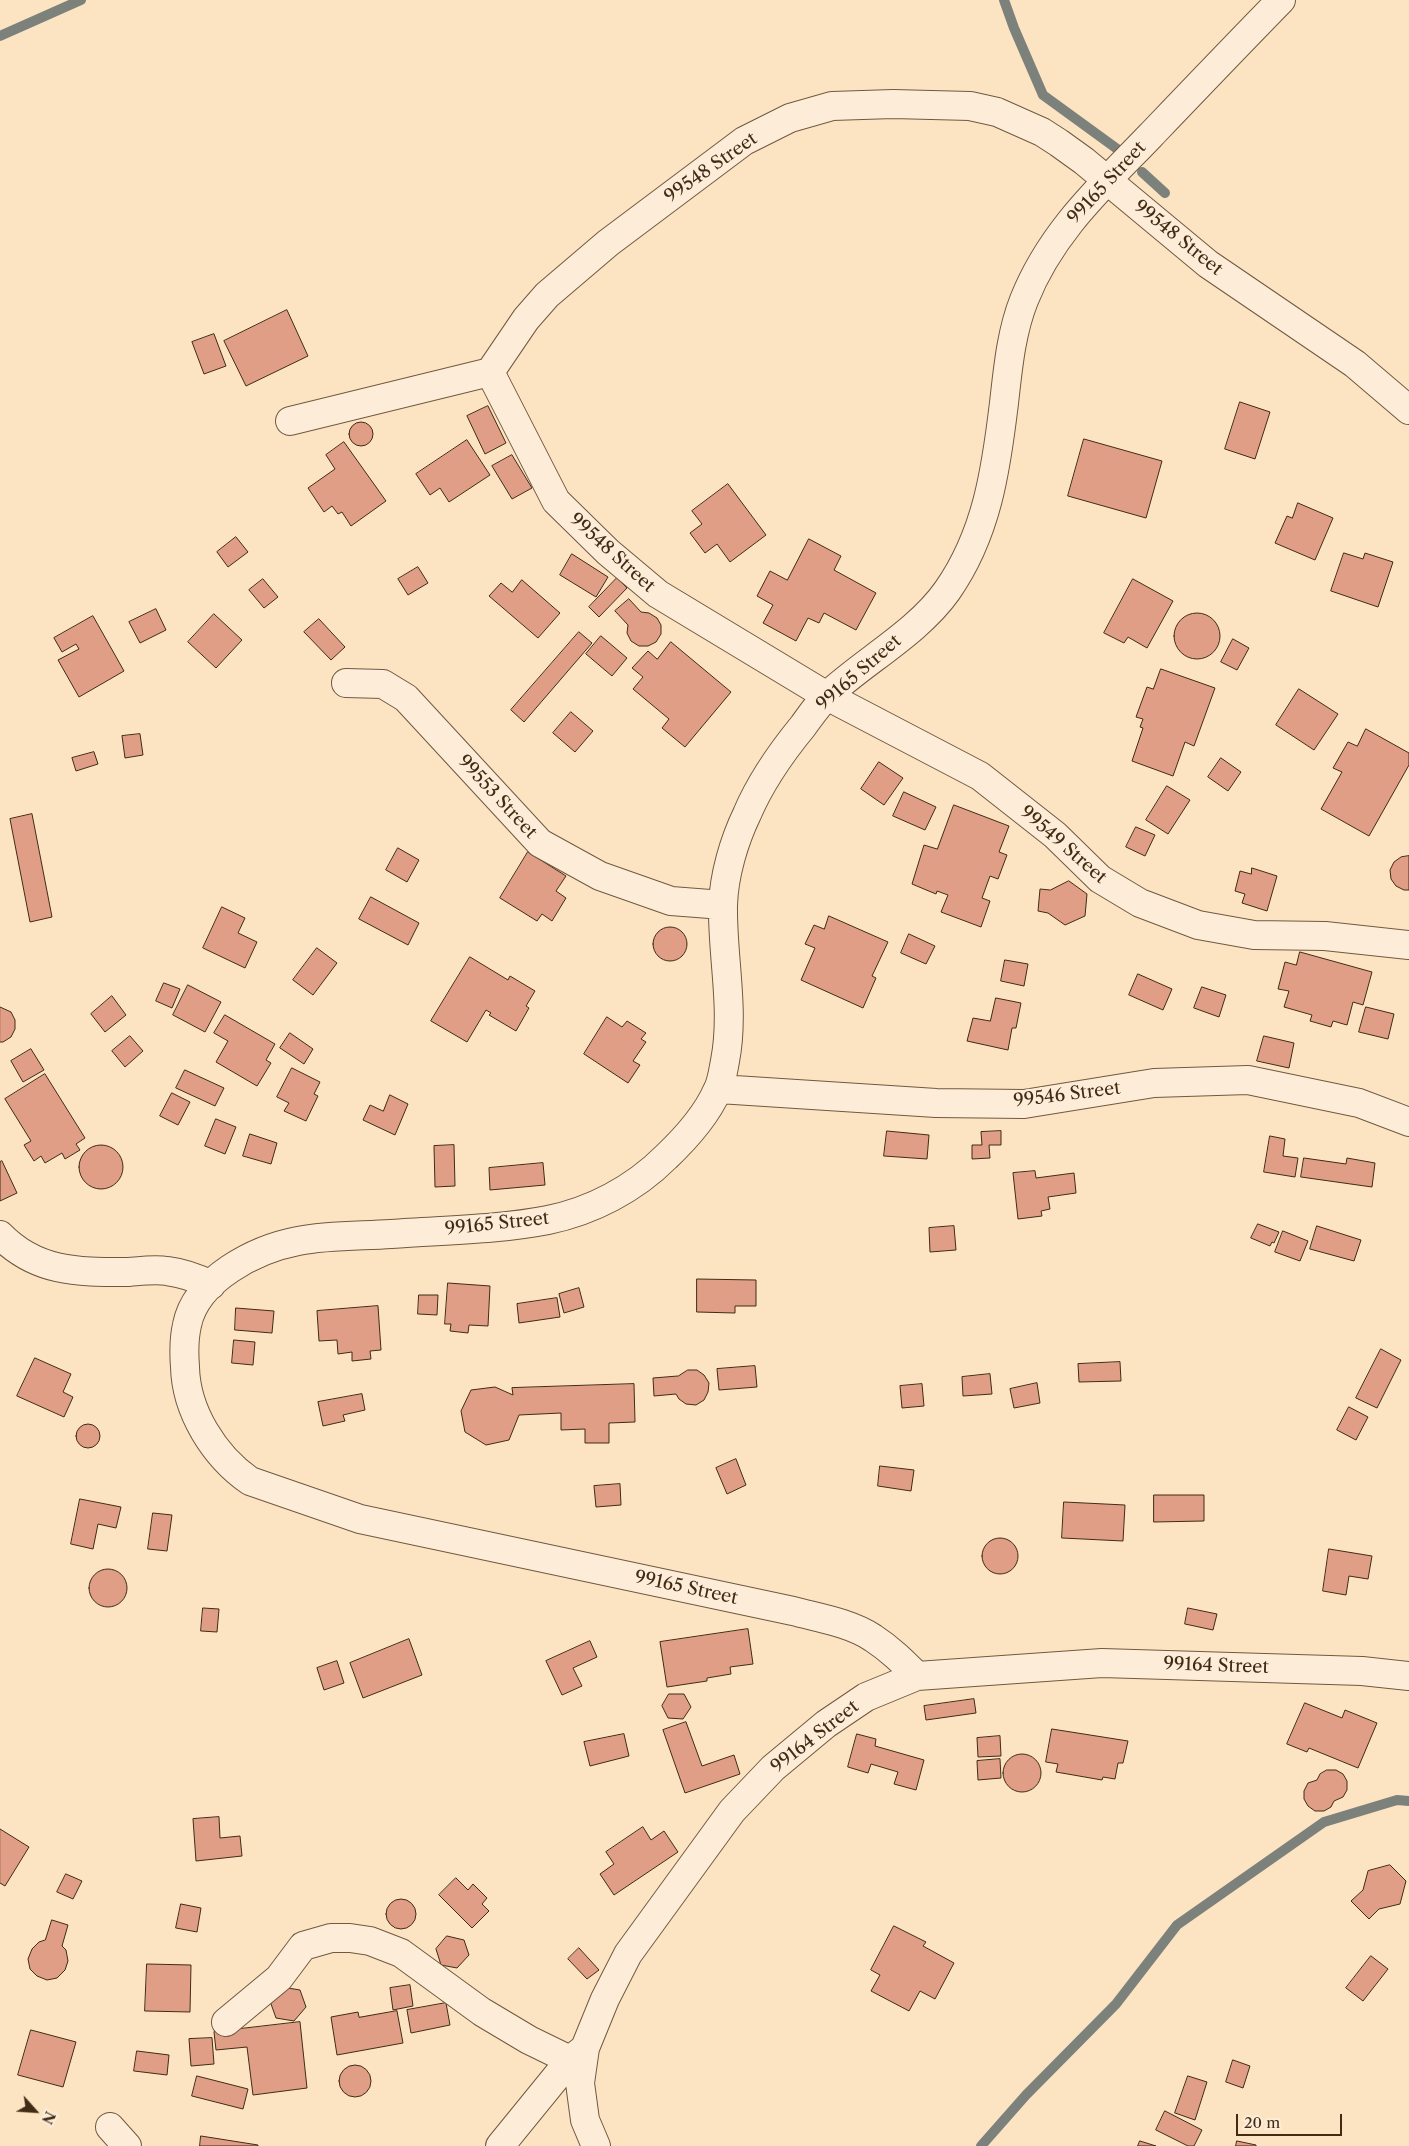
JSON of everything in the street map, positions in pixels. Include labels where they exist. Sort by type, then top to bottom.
[{"type":"street","name":"99165 Street","points":[[917,1676],[894,1654],[872,1637],[848,1626],[793,1611],[360,1519],[250,1481],[235,1470],[206,1432],[192,1408],[186,1387],[184,1364],[186,1326],[193,1307],[211,1285],[233,1266],[266,1249],[302,1240],[505,1226],[553,1219],[601,1203],[630,1187],[662,1161],[692,1130],[719,1089],[730,1036],[723,905],[728,870],[744,820],[762,782],[781,753],[827,696],[926,615],[948,590],[972,545],[987,510],[997,460],[1011,341],[1024,300],[1043,261],[1062,232],[1086,200],[1281,0]]},
{"type":"street","name":"99548 Street","points":[[827,696],[658,594],[608,552],[556,501],[490,372],[526,318],[547,295],[608,243],[744,142],[790,118],[832,106],[893,104],[970,106],[996,112],[1042,132],[1084,161],[1208,264],[1355,364],[1409,410]]},
{"type":"street","points":[[290,421],[490,372]]},
{"type":"street","name":"99553 Street","points":[[346,683],[383,684],[406,698],[540,843],[600,876],[671,901],[723,905]]},
{"type":"street","name":"99549 Street","points":[[827,696],[980,776],[1055,835],[1100,879],[1140,903],[1198,925],[1254,936],[1325,936],[1409,945]]},
{"type":"street","name":"99546 Street","points":[[719,1089],[936,1103],[1024,1104],[1154,1083],[1248,1080],[1359,1103],[1409,1122]]},
{"type":"street","points":[[0,1235],[33,1261],[53,1267],[94,1272],[166,1270],[196,1277],[211,1285]]},
{"type":"street","name":"99164 Street","points":[[596,2146],[585,2120],[577,2054],[628,1954],[732,1811],[773,1768],[826,1724],[866,1697],[917,1676],[1102,1663],[1362,1671],[1409,1676]]},
{"type":"street","points":[[226,2022],[279,1978],[303,1946],[331,1938],[350,1938],[370,1941],[401,1953],[482,2012],[529,2040],[577,2054],[500,2146]]},
{"type":"building","points":[[287,310],[308,356],[246,386],[224,341]]},
{"type":"building","points":[[214,334],[226,366],[204,374],[192,342]]},
{"type":"building","points":[[1240,402],[1270,412],[1255,459],[1225,449]]},
{"type":"building","points":[[488,406],[506,443],[485,454],[467,416]]},
{"type":"building","points":[[361,422],[369,426],[373,434],[369,442],[361,446],[353,442],[349,434],[353,426]]},
{"type":"building","points":[[1084,439],[1162,461],[1146,518],[1068,496]]},
{"type":"building","points":[[467,440],[490,475],[449,502],[440,488],[430,495],[416,474]]},
{"type":"building","points":[[344,442],[386,501],[351,526],[342,512],[338,514],[332,506],[324,512],[308,488],[335,469],[326,455]]},
{"type":"building","points":[[512,455],[532,488],[512,499],[492,466]]},
{"type":"building","points":[[728,484],[766,535],[730,562],[717,544],[705,553],[690,533],[702,524],[692,511]]},
{"type":"building","points":[[1298,503],[1333,518],[1315,560],[1275,543],[1287,516],[1292,518]]},
{"type":"building","points":[[236,537],[248,552],[228,567],[217,552]]},
{"type":"building","points":[[809,539],[841,556],[834,570],[876,593],[856,630],[824,613],[819,623],[808,618],[796,641],[763,623],[773,605],[757,596],[770,571],[787,580]]},
{"type":"building","points":[[1344,553],[1363,559],[1365,553],[1393,562],[1378,607],[1331,591]]},
{"type":"building","points":[[572,554],[608,577],[596,597],[560,575]]},
{"type":"building","points":[[418,567],[428,583],[408,595],[398,579]]},
{"type":"building","points":[[617,578],[627,588],[599,617],[589,607]]},
{"type":"building","points":[[263,579],[278,597],[264,608],[249,590]]},
{"type":"building","points":[[1133,579],[1173,601],[1147,648],[1128,637],[1124,643],[1104,633]]},
{"type":"building","points":[[522,580],[560,613],[538,638],[489,596],[501,583],[512,592]]},
{"type":"building","points":[[629,599],[641,612],[649,613],[657,618],[661,625],[661,634],[656,642],[648,646],[639,646],[631,641],[627,633],[628,625],[615,611]]},
{"type":"building","points":[[156,609],[166,630],[140,643],[129,622]]},
{"type":"building","points":[[1197,613],[1210,617],[1216,623],[1220,636],[1216,649],[1210,655],[1197,659],[1184,655],[1178,649],[1174,636],[1178,623],[1184,617]]},
{"type":"building","points":[[214,614],[242,640],[216,668],[188,642]]},
{"type":"building","points":[[93,616],[124,671],[79,697],[58,660],[79,649],[76,644],[62,652],[54,638]]},
{"type":"building","points":[[319,619],[345,647],[331,660],[304,632]]},
{"type":"building","points":[[579,632],[592,643],[524,722],[511,710]]},
{"type":"building","points":[[601,636],[627,658],[612,676],[586,654]]},
{"type":"building","points":[[1233,639],[1249,648],[1237,670],[1221,662]]},
{"type":"building","points":[[671,642],[731,692],[685,747],[662,728],[669,719],[633,689],[643,677],[632,668],[648,651],[657,659]]},
{"type":"building","points":[[1161,669],[1215,688],[1194,746],[1185,742],[1173,776],[1132,761],[1143,728],[1140,727],[1143,719],[1136,717],[1147,687],[1153,689]]},
{"type":"building","points":[[1299,689],[1338,714],[1314,750],[1276,725]]},
{"type":"building","points":[[571,712],[593,731],[575,752],[553,733]]},
{"type":"building","points":[[1366,729],[1409,753],[1409,765],[1369,836],[1321,809],[1342,772],[1333,768],[1348,742],[1357,746]]},
{"type":"building","points":[[140,734],[143,755],[125,758],[122,736]]},
{"type":"building","points":[[94,752],[98,764],[76,771],[72,758]]},
{"type":"building","points":[[1221,758],[1241,772],[1228,791],[1208,777]]},
{"type":"building","points":[[879,762],[903,778],[884,805],[861,789]]},
{"type":"building","points":[[1167,786],[1190,800],[1168,834],[1146,820]]},
{"type":"building","points":[[904,792],[936,807],[925,830],[893,816]]},
{"type":"building","points":[[954,805],[1009,826],[999,852],[1007,855],[998,879],[990,876],[982,898],[990,901],[981,927],[941,912],[948,895],[937,891],[936,894],[912,884],[924,845],[937,849]]},
{"type":"building","points":[[32,814],[52,917],[30,922],[10,819]]},
{"type":"building","points":[[1136,827],[1155,835],[1145,856],[1126,847]]},
{"type":"building","points":[[398,848],[419,860],[407,882],[386,870]]},
{"type":"building","points":[[528,852],[566,876],[556,891],[566,898],[552,921],[542,914],[537,921],[500,898]]},
{"type":"building","points":[[1409,856],[1409,890],[1404,890],[1396,886],[1391,879],[1390,870],[1394,862],[1401,857]]},
{"type":"building","points":[[1252,868],[1277,876],[1267,911],[1242,903],[1245,894],[1235,891],[1240,871],[1251,874]]},
{"type":"building","points":[[1069,881],[1087,894],[1085,916],[1065,925],[1048,913],[1038,911],[1040,889],[1050,890]]},
{"type":"building","points":[[371,897],[419,923],[408,945],[359,919]]},
{"type":"building","points":[[222,907],[245,918],[238,933],[257,942],[245,968],[203,948]]},
{"type":"building","points":[[829,916],[888,942],[872,976],[876,978],[863,1008],[801,980],[815,948],[805,944],[814,925],[824,929]]},
{"type":"building","points":[[670,927],[677,928],[682,932],[686,937],[686,951],[682,956],[677,960],[670,961],[663,960],[658,956],[654,951],[653,944],[654,937],[658,932],[663,928]]},
{"type":"building","points":[[909,934],[935,946],[926,964],[901,953]]},
{"type":"building","points":[[317,948],[337,963],[313,995],[293,980]]},
{"type":"building","points":[[1300,952],[1372,972],[1363,1005],[1353,1002],[1347,1025],[1333,1021],[1331,1027],[1310,1021],[1312,1015],[1284,1007],[1289,991],[1278,989],[1285,962],[1296,965]]},
{"type":"building","points":[[470,957],[508,980],[510,976],[535,991],[526,1006],[529,1008],[516,1031],[489,1015],[491,1013],[486,1010],[467,1042],[431,1021]]},
{"type":"building","points":[[1005,960],[1028,964],[1024,986],[1001,981]]},
{"type":"building","points":[[1138,974],[1172,989],[1163,1010],[1129,995]]},
{"type":"building","points":[[164,983],[180,989],[172,1008],[156,1001]]},
{"type":"building","points":[[188,985],[221,1002],[205,1032],[173,1015]]},
{"type":"building","points":[[1202,987],[1226,995],[1219,1017],[1194,1008]]},
{"type":"building","points":[[112,996],[126,1015],[105,1032],[91,1014]]},
{"type":"building","points":[[996,998],[1021,1003],[1016,1028],[1012,1028],[1008,1050],[967,1041],[973,1018],[990,1021]]},
{"type":"building","points":[[0,1007],[11,1012],[15,1020],[15,1029],[11,1037],[3,1042],[0,1042]]},
{"type":"building","points":[[1366,1007],[1394,1014],[1388,1039],[1359,1032]]},
{"type":"building","points":[[225,1015],[275,1044],[266,1060],[271,1063],[257,1086],[216,1062],[228,1041],[214,1033]]},
{"type":"building","points":[[607,1017],[622,1027],[627,1021],[646,1033],[641,1039],[646,1042],[633,1061],[640,1065],[628,1083],[584,1054]]},
{"type":"building","points":[[290,1033],[313,1049],[304,1064],[280,1048]]},
{"type":"building","points":[[130,1036],[143,1051],[125,1067],[112,1051]]},
{"type":"building","points":[[1264,1036],[1294,1043],[1289,1068],[1257,1061]]},
{"type":"building","points":[[31,1049],[44,1070],[23,1082],[11,1061]]},
{"type":"building","points":[[292,1068],[320,1082],[314,1094],[318,1096],[306,1121],[284,1111],[289,1103],[277,1097]]},
{"type":"building","points":[[185,1070],[224,1088],[215,1106],[176,1088]]},
{"type":"building","points":[[45,1074],[85,1138],[76,1144],[80,1150],[65,1159],[62,1153],[45,1163],[41,1156],[34,1161],[24,1145],[31,1141],[5,1099]]},
{"type":"building","points":[[172,1093],[190,1102],[178,1125],[160,1116]]},
{"type":"building","points":[[390,1095],[408,1104],[395,1135],[363,1120],[370,1105],[383,1111]]},
{"type":"building","points":[[216,1119],[236,1127],[225,1154],[205,1146]]},
{"type":"building","points":[[887,1131],[929,1135],[927,1159],[884,1156]]},
{"type":"building","points":[[1001,1131],[1001,1145],[989,1145],[990,1158],[972,1159],[972,1145],[982,1145],[981,1132]]},
{"type":"building","points":[[250,1134],[277,1143],[271,1164],[243,1156]]},
{"type":"building","points":[[1270,1136],[1285,1139],[1283,1156],[1298,1158],[1295,1177],[1264,1172]]},
{"type":"building","points":[[101,1145],[113,1149],[119,1155],[123,1167],[119,1179],[113,1185],[101,1189],[89,1185],[83,1179],[79,1167],[83,1155],[89,1149]]},
{"type":"building","points":[[454,1145],[455,1186],[435,1187],[434,1146]]},
{"type":"building","points":[[1304,1158],[1346,1164],[1347,1158],[1375,1163],[1372,1187],[1301,1177]]},
{"type":"building","points":[[2,1161],[17,1193],[0,1201],[0,1162]]},
{"type":"building","points":[[543,1163],[545,1185],[490,1190],[489,1168]]},
{"type":"building","points":[[1035,1171],[1036,1178],[1074,1173],[1076,1193],[1048,1197],[1050,1209],[1041,1211],[1042,1216],[1018,1219],[1013,1173]]},
{"type":"building","points":[[1258,1224],[1279,1232],[1274,1243],[1272,1242],[1270,1246],[1251,1238]]},
{"type":"building","points":[[954,1226],[956,1250],[930,1252],[929,1228]]},
{"type":"building","points":[[1317,1226],[1361,1240],[1354,1261],[1310,1249]]},
{"type":"building","points":[[1283,1231],[1308,1241],[1300,1261],[1275,1252]]},
{"type":"building","points":[[697,1279],[756,1280],[756,1306],[735,1306],[735,1313],[697,1312]]},
{"type":"building","points":[[448,1283],[490,1286],[488,1326],[469,1325],[468,1333],[450,1331],[451,1324],[445,1324]]},
{"type":"building","points":[[579,1288],[584,1307],[564,1313],[559,1294]]},
{"type":"building","points":[[419,1295],[438,1295],[437,1315],[418,1314]]},
{"type":"building","points":[[557,1298],[560,1317],[519,1323],[517,1304]]},
{"type":"building","points":[[378,1306],[381,1350],[370,1351],[371,1359],[352,1361],[352,1352],[338,1354],[337,1340],[319,1341],[317,1311]]},
{"type":"building","points":[[236,1308],[274,1311],[272,1333],[235,1330]]},
{"type":"building","points":[[234,1340],[255,1342],[253,1365],[232,1363]]},
{"type":"building","points":[[1381,1349],[1401,1360],[1377,1408],[1356,1398]]},
{"type":"building","points":[[35,1358],[71,1374],[63,1392],[73,1397],[64,1417],[17,1396]]},
{"type":"building","points":[[1120,1362],[1121,1381],[1079,1382],[1078,1364]]},
{"type":"building","points":[[755,1366],[757,1387],[719,1390],[717,1369]]},
{"type":"building","points":[[688,1370],[697,1370],[704,1375],[709,1383],[708,1392],[704,1400],[696,1405],[686,1404],[676,1394],[654,1396],[653,1378],[678,1376]]},
{"type":"building","points":[[990,1374],[992,1394],[963,1396],[962,1377]]},
{"type":"building","points":[[1037,1383],[1040,1403],[1014,1408],[1010,1389]]},
{"type":"building","points":[[634,1384],[635,1422],[609,1423],[609,1443],[585,1443],[585,1429],[561,1430],[561,1413],[519,1415],[509,1440],[486,1445],[465,1432],[461,1411],[471,1390],[495,1387],[513,1395],[512,1388]]},
{"type":"building","points":[[922,1384],[924,1406],[902,1408],[900,1386]]},
{"type":"building","points":[[362,1394],[365,1410],[343,1415],[345,1421],[323,1426],[318,1402]]},
{"type":"building","points":[[1349,1407],[1368,1417],[1356,1440],[1337,1430]]},
{"type":"building","points":[[88,1424],[93,1425],[99,1431],[99,1441],[93,1447],[88,1448],[83,1447],[77,1441],[76,1436],[77,1431],[83,1425]]},
{"type":"building","points":[[736,1459],[746,1485],[727,1494],[716,1468]]},
{"type":"building","points":[[880,1466],[914,1470],[911,1491],[878,1486]]},
{"type":"building","points":[[620,1484],[621,1505],[596,1507],[594,1486]]},
{"type":"building","points":[[1154,1495],[1204,1495],[1204,1521],[1154,1522]]},
{"type":"building","points":[[80,1499],[121,1507],[116,1528],[98,1524],[93,1549],[71,1544]]},
{"type":"building","points":[[1064,1502],[1125,1505],[1123,1541],[1062,1538]]},
{"type":"building","points":[[153,1513],[172,1515],[167,1551],[148,1549]]},
{"type":"building","points":[[1000,1538],[1013,1543],[1018,1556],[1013,1569],[1000,1574],[987,1569],[982,1556],[987,1543]]},
{"type":"building","points":[[1329,1549],[1372,1556],[1368,1579],[1349,1576],[1346,1595],[1323,1591]]},
{"type":"building","points":[[108,1569],[122,1574],[127,1588],[122,1602],[108,1607],[94,1602],[89,1588],[94,1574]]},
{"type":"building","points":[[203,1608],[219,1609],[217,1632],[201,1631]]},
{"type":"building","points":[[1188,1608],[1217,1614],[1213,1630],[1185,1624]]},
{"type":"building","points":[[748,1629],[753,1664],[730,1667],[731,1674],[707,1678],[707,1681],[667,1687],[660,1642]]},
{"type":"building","points":[[409,1639],[422,1675],[363,1698],[350,1663]]},
{"type":"building","points":[[590,1641],[597,1657],[573,1668],[582,1686],[562,1695],[546,1661]]},
{"type":"building","points":[[337,1661],[344,1683],[324,1690],[317,1668]]},
{"type":"building","points":[[669,1694],[684,1694],[691,1707],[683,1719],[668,1718],[662,1706]]},
{"type":"building","points":[[974,1699],[976,1713],[926,1720],[924,1706]]},
{"type":"building","points":[[1305,1703],[1342,1718],[1345,1710],[1377,1723],[1358,1768],[1309,1748],[1307,1752],[1287,1744]]},
{"type":"building","points":[[686,1722],[702,1766],[734,1755],[740,1774],[685,1793],[663,1730]]},
{"type":"building","points":[[1052,1729],[1128,1741],[1123,1763],[1118,1763],[1115,1779],[1103,1777],[1102,1780],[1056,1772],[1058,1764],[1046,1762]]},
{"type":"building","points":[[624,1734],[629,1756],[590,1766],[584,1742]]},
{"type":"building","points":[[857,1734],[876,1739],[875,1746],[924,1760],[916,1790],[894,1784],[898,1772],[871,1764],[868,1773],[848,1767]]},
{"type":"building","points":[[1000,1736],[1001,1756],[978,1757],[977,1738]]},
{"type":"building","points":[[1022,1754],[1029,1755],[1035,1760],[1040,1766],[1040,1780],[1035,1786],[1029,1791],[1022,1792],[1015,1791],[1009,1786],[1004,1780],[1003,1773],[1004,1766],[1009,1760],[1015,1755]]},
{"type":"building","points":[[1000,1759],[1001,1778],[978,1780],[977,1761]]},
{"type":"building","points":[[1327,1770],[1336,1770],[1343,1774],[1347,1781],[1347,1790],[1343,1797],[1334,1801],[1331,1807],[1324,1811],[1315,1811],[1308,1806],[1304,1799],[1304,1791],[1308,1783],[1317,1780],[1320,1774]]},
{"type":"building","points":[[219,1817],[220,1838],[240,1836],[242,1856],[196,1861],[193,1819]]},
{"type":"building","points":[[643,1827],[651,1840],[664,1831],[678,1852],[614,1895],[600,1874],[614,1864],[606,1852]]},
{"type":"building","points":[[0,1829],[29,1847],[5,1886],[0,1883]]},
{"type":"building","points":[[1390,1865],[1406,1881],[1400,1904],[1379,1909],[1369,1919],[1351,1901],[1363,1890],[1368,1871]]},
{"type":"building","points":[[66,1874],[82,1881],[73,1899],[57,1892]]},
{"type":"building","points":[[456,1878],[468,1890],[473,1884],[487,1898],[482,1904],[489,1911],[472,1928],[439,1895]]},
{"type":"building","points":[[401,1899],[407,1900],[415,1908],[415,1920],[407,1928],[401,1929],[395,1928],[387,1920],[386,1914],[387,1908],[395,1900]]},
{"type":"building","points":[[181,1904],[201,1908],[197,1932],[176,1928]]},
{"type":"building","points":[[52,1920],[68,1925],[62,1946],[66,1950],[68,1961],[65,1970],[57,1978],[47,1980],[37,1976],[30,1969],[28,1959],[32,1949],[39,1942],[45,1940]]},
{"type":"building","points":[[894,1926],[926,1942],[923,1946],[954,1963],[935,1999],[920,1991],[909,2011],[871,1991],[880,1975],[871,1970]]},
{"type":"building","points":[[447,1936],[464,1940],[469,1955],[457,1968],[441,1965],[436,1949]]},
{"type":"building","points":[[579,1948],[599,1970],[587,1979],[568,1959]]},
{"type":"building","points":[[1371,1956],[1388,1969],[1363,2001],[1346,1988]]},
{"type":"building","points":[[147,1964],[191,1965],[190,2012],[145,2011]]},
{"type":"building","points":[[410,1985],[413,2006],[393,2010],[390,1988]]},
{"type":"building","points":[[282,1987],[300,1990],[306,2007],[294,2021],[276,2018],[270,2001]]},
{"type":"building","points":[[446,2003],[450,2025],[411,2033],[407,2010]]},
{"type":"building","points":[[397,2011],[403,2043],[337,2055],[331,2017],[358,2012],[359,2017]]},
{"type":"building","points":[[300,2022],[307,2088],[253,2095],[247,2047],[216,2050],[214,2032]]},
{"type":"building","points":[[31,2030],[76,2042],[63,2087],[18,2075]]},
{"type":"building","points":[[212,2038],[214,2064],[191,2066],[189,2039]]},
{"type":"building","points":[[137,2051],[169,2055],[167,2075],[134,2071]]},
{"type":"building","points":[[1233,2060],[1250,2066],[1243,2088],[1226,2082]]},
{"type":"building","points":[[355,2065],[366,2070],[371,2081],[366,2092],[355,2097],[344,2092],[339,2081],[344,2070]]},
{"type":"building","points":[[197,2076],[248,2089],[243,2109],[192,2096]]},
{"type":"building","points":[[1188,2076],[1207,2082],[1195,2120],[1175,2113]]},
{"type":"building","points":[[1165,2111],[1202,2130],[1194,2146],[1188,2146],[1156,2130]]},
{"type":"building","points":[[201,2136],[258,2145],[258,2146],[200,2146]]},
{"type":"building","points":[[1140,2141],[1156,2146],[1138,2146]]},
{"type":"building","points":[[1237,2141],[1256,2145],[1256,2146],[1236,2146]]},
{"type":"waterway","points":[[0,36],[81,0]]},
{"type":"waterway","points":[[1004,0],[1043,95],[1120,151]]},
{"type":"waterway","points":[[1142,172],[1165,193]]},
{"type":"waterway","points":[[981,2146],[1026,2095],[1116,2004],[1177,1925],[1324,1822],[1397,1800],[1409,1801]]}]
